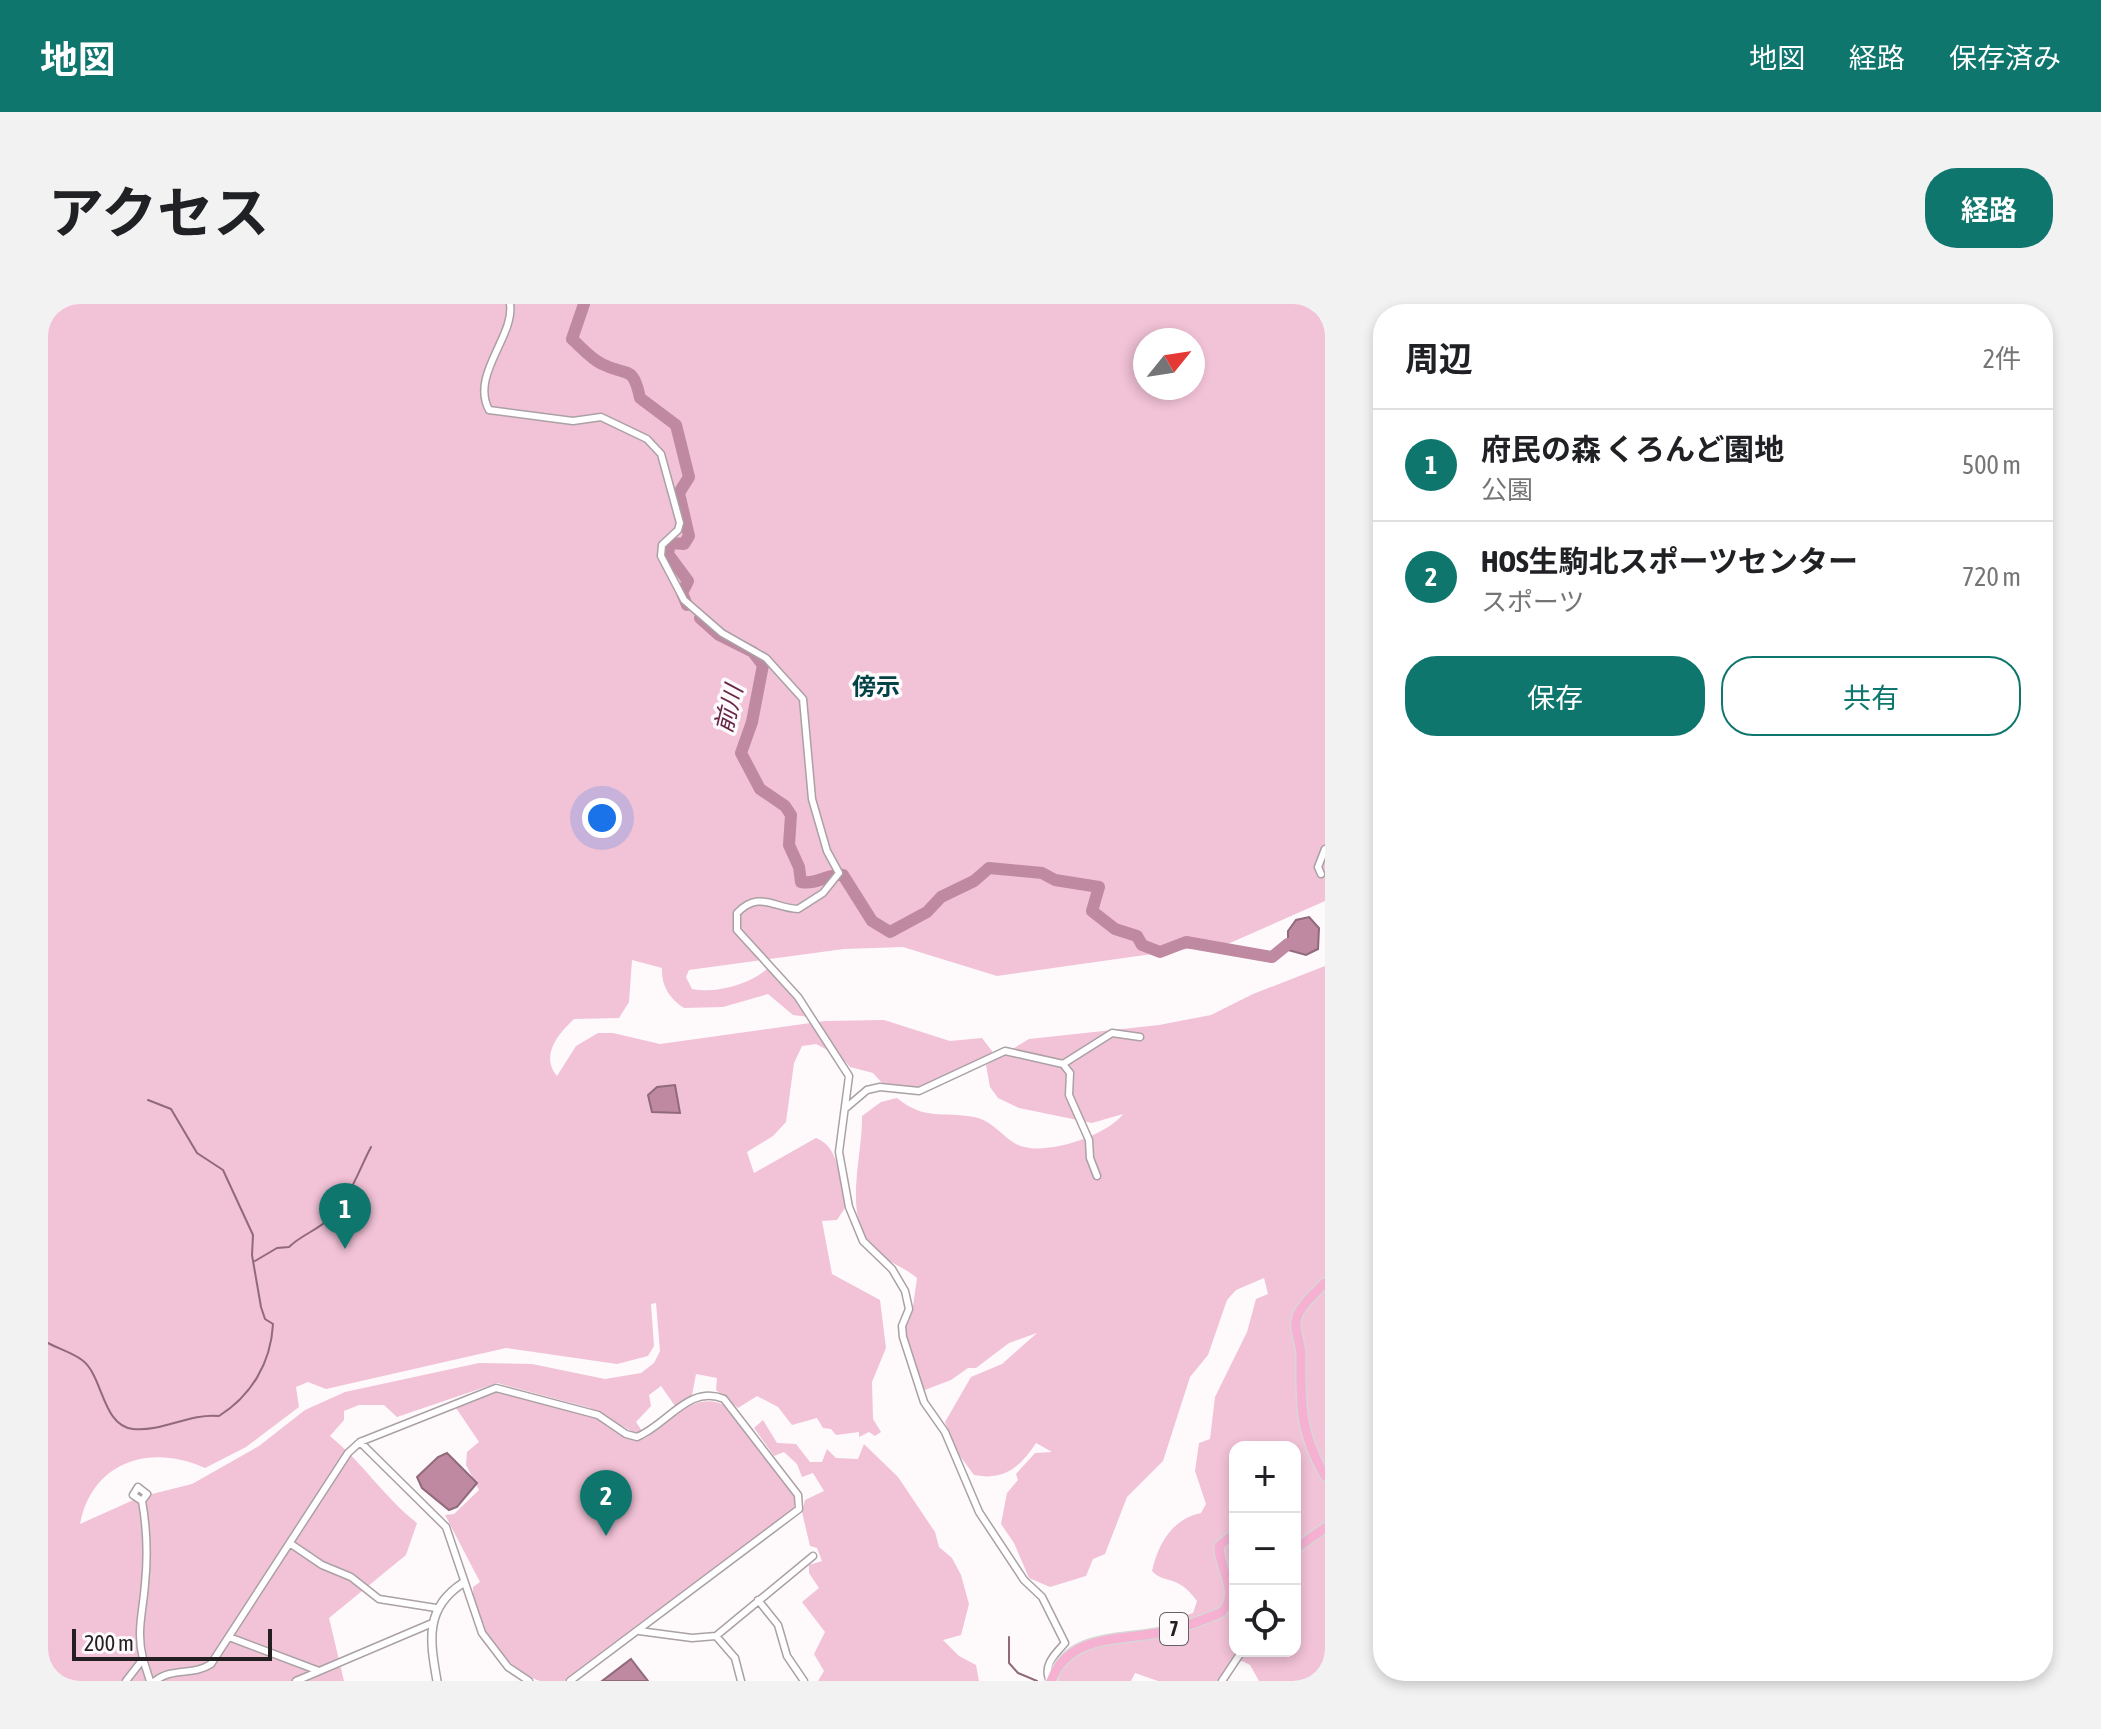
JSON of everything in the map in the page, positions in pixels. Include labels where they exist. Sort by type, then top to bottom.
[{"type":"main road","points":[[1325,1283],[1297,1319],[1301,1354],[1300,1402],[1310,1446],[1325,1476]]},
{"type":"main road","points":[[1301,1545],[1325,1528]]},
{"type":"main road","name":"7","points":[[1050,1681],[1066,1655],[1089,1643],[1160,1633],[1222,1612],[1227,1607],[1230,1589],[1220,1564],[1219,1546],[1229,1538]]},
{"type":"street","points":[[510,304],[512,317],[492,361],[486,405],[498,414],[573,421],[601,417],[654,444],[664,460],[680,523],[678,530],[662,545],[661,556],[675,578],[682,597],[722,633],[766,658],[803,699],[812,799],[827,851],[838,876],[823,893],[803,907],[793,909],[762,898],[742,907],[735,920],[741,938],[798,997],[825,1045],[844,1067],[850,1086],[839,1152],[849,1207],[863,1241],[892,1269],[905,1291],[909,1309],[902,1326],[903,1337],[924,1402],[945,1432],[985,1522],[1024,1580],[1042,1597],[1063,1634],[1065,1643],[1049,1663],[1046,1675],[1050,1681]]},
{"type":"street","points":[[1321,874],[1318,867],[1325,849]]},
{"type":"street","points":[[1063,1064],[1112,1033],[1140,1037]]},
{"type":"street","points":[[847,1107],[867,1090],[880,1087],[919,1091],[1005,1051],[1063,1064],[1070,1073],[1069,1095],[1089,1140],[1090,1158],[1097,1176]]},
{"type":"street","points":[[142,1501],[148,1534],[145,1586],[137,1632],[152,1681],[169,1672],[202,1670],[211,1664],[348,1453],[360,1442],[496,1388],[598,1415],[626,1434],[637,1437],[694,1398],[712,1394],[724,1399],[798,1495],[799,1509],[570,1681]]},
{"type":"street","points":[[360,1442],[446,1527],[474,1617],[491,1650],[529,1681]]},
{"type":"street","points":[[291,1544],[322,1565],[351,1577],[379,1599],[436,1608]]},
{"type":"street","points":[[639,1631],[692,1638],[716,1636],[813,1556]]},
{"type":"street","points":[[437,1681],[430,1624],[436,1608],[463,1583]]},
{"type":"street","points":[[758,1600],[778,1625],[787,1656],[804,1681]]},
{"type":"street","points":[[296,1681],[430,1624]]},
{"type":"street","points":[[716,1636],[735,1658],[741,1681]]},
{"type":"street","points":[[229,1637],[320,1671]]},
{"type":"street","points":[[1222,1681],[1238,1657]]},
{"type":"street","points":[[126,1681],[143,1659]]},
{"type":"shaded area","points":[[48,304],[1325,304],[1325,901],[1230,943],[997,976],[903,947],[844,949],[689,970],[686,977],[692,989],[721,989],[742,983],[768,968],[809,1017],[793,1015],[768,994],[723,1007],[684,1008],[667,991],[662,968],[632,960],[629,1002],[619,1018],[574,1019],[553,1046],[550,1061],[557,1076],[576,1046],[598,1033],[613,1033],[660,1044],[825,1021],[884,1020],[950,1041],[982,1038],[992,1051],[992,1058],[954,1071],[922,1088],[910,1089],[883,1084],[873,1073],[850,1067],[841,1057],[816,1044],[802,1046],[794,1063],[786,1122],[773,1136],[747,1152],[754,1173],[816,1138],[835,1158],[845,1208],[837,1220],[822,1221],[832,1274],[880,1300],[886,1348],[872,1382],[873,1419],[881,1432],[875,1436],[869,1432],[859,1437],[859,1432],[836,1435],[831,1429],[823,1428],[817,1418],[792,1425],[778,1407],[757,1396],[738,1408],[716,1390],[717,1378],[696,1374],[692,1395],[675,1406],[661,1386],[649,1395],[651,1406],[636,1422],[642,1431],[635,1433],[590,1408],[497,1383],[397,1417],[384,1405],[359,1405],[344,1411],[344,1420],[330,1436],[417,1523],[406,1555],[329,1618],[344,1681],[48,1681]],"holes":[[[656,1303],[660,1351],[654,1363],[641,1373],[605,1379],[532,1364],[479,1363],[345,1392],[305,1410],[259,1446],[192,1484],[140,1497],[80,1524],[97,1485],[111,1472],[127,1463],[164,1457],[205,1468],[246,1447],[299,1407],[296,1387],[308,1382],[326,1389],[506,1348],[617,1364],[648,1356],[654,1346],[651,1304]]]},
{"type":"shaded area","points":[[1309,917],[1319,928],[1318,949],[1306,955],[1288,950],[1288,931],[1296,920]]},
{"type":"shaded area","points":[[1325,966],[1325,1681],[1259,1681],[1250,1665],[1242,1661],[1228,1667],[1219,1681],[1158,1681],[1135,1673],[1131,1681],[1058,1681],[1065,1666],[1077,1655],[1108,1643],[1177,1635],[1178,1618],[1193,1613],[1197,1601],[1190,1592],[1152,1571],[1158,1551],[1168,1534],[1182,1521],[1201,1513],[1206,1504],[1195,1471],[1199,1443],[1210,1439],[1215,1397],[1247,1332],[1256,1299],[1268,1294],[1264,1278],[1236,1290],[1227,1300],[1208,1355],[1190,1377],[1163,1461],[1127,1497],[1105,1554],[1093,1559],[1086,1576],[1050,1587],[1029,1578],[1014,1543],[1001,1524],[1007,1493],[1018,1480],[1016,1474],[1035,1453],[1052,1452],[1036,1443],[1011,1470],[995,1476],[974,1475],[957,1452],[945,1422],[971,1377],[1002,1364],[1037,1333],[1009,1343],[976,1368],[968,1368],[951,1380],[922,1391],[904,1332],[912,1313],[917,1278],[875,1251],[859,1221],[856,1186],[862,1116],[881,1102],[897,1098],[925,1113],[980,1119],[1027,1148],[1073,1142],[1103,1130],[1123,1114],[1092,1123],[1019,1108],[998,1098],[990,1087],[986,1065],[1029,1039],[1159,1025],[1211,1015],[1253,994]]},
{"type":"shaded area","points":[[675,1085],[680,1113],[652,1112],[648,1095],[657,1087]]},
{"type":"shaded area","points":[[495,1393],[509,1393],[575,1410],[632,1440],[646,1438],[674,1415],[695,1404],[717,1402],[728,1407],[794,1496],[794,1508],[565,1681],[540,1681],[503,1656],[484,1630],[474,1601],[473,1587],[480,1582],[445,1515],[454,1514],[479,1490],[466,1465],[467,1452],[479,1442],[456,1408]]},
{"type":"shaded area","points":[[763,1420],[777,1443],[796,1444],[810,1462],[822,1462],[827,1449],[836,1458],[858,1459],[864,1444],[898,1477],[935,1532],[939,1547],[952,1558],[961,1575],[969,1604],[961,1635],[943,1640],[959,1656],[976,1665],[979,1681],[818,1681],[824,1671],[814,1654],[825,1632],[802,1602],[819,1588],[809,1573],[809,1565],[822,1561],[817,1548],[810,1546],[802,1512],[805,1500],[824,1491],[813,1473],[802,1477],[797,1464],[784,1452],[774,1456],[754,1428]]},
{"type":"shaded area","points":[[447,1453],[477,1483],[457,1507],[449,1510],[422,1488],[417,1477],[438,1457]]},
{"type":"shaded area","points":[[631,1659],[648,1681],[602,1681]]},
{"type":"waterway","name":"前川","points":[[584,304],[572,339],[598,362],[628,373],[635,380],[640,398],[676,425],[689,477],[679,493],[689,536],[684,544],[670,543],[668,554],[688,581],[682,593],[687,605]]},
{"type":"waterway","name":"前川","points":[[700,618],[719,635],[753,652],[763,665],[752,722],[741,753],[760,789],[785,806],[791,815],[789,845],[799,867],[801,882],[843,875],[872,921],[890,932],[927,912],[941,897],[974,881],[989,868],[1042,873],[1055,880],[1099,887],[1092,911],[1115,929],[1137,936],[1142,945],[1160,952],[1186,942],[1272,957],[1288,944]]},
{"type":"waterway","points":[[48,1343],[74,1355],[89,1367],[115,1419],[133,1429],[219,1416],[241,1399],[263,1365],[273,1324],[265,1319],[261,1307],[252,1255],[253,1235],[223,1170],[197,1153],[171,1109],[148,1100]]},
{"type":"waterway","points":[[255,1261],[277,1248],[289,1247],[330,1218],[348,1194],[371,1147]]},
{"type":"waterway","points":[[1009,1637],[1009,1663],[1018,1673],[1037,1681]]},
{"type":"place","name":"府民の森 くろんど園地","points":[[345,1249]]},
{"type":"place","name":"HOS生駒北スポーツセンター","points":[[606,1536]]},
{"type":"district","name":"傍示","points":[[876,687]]}]
